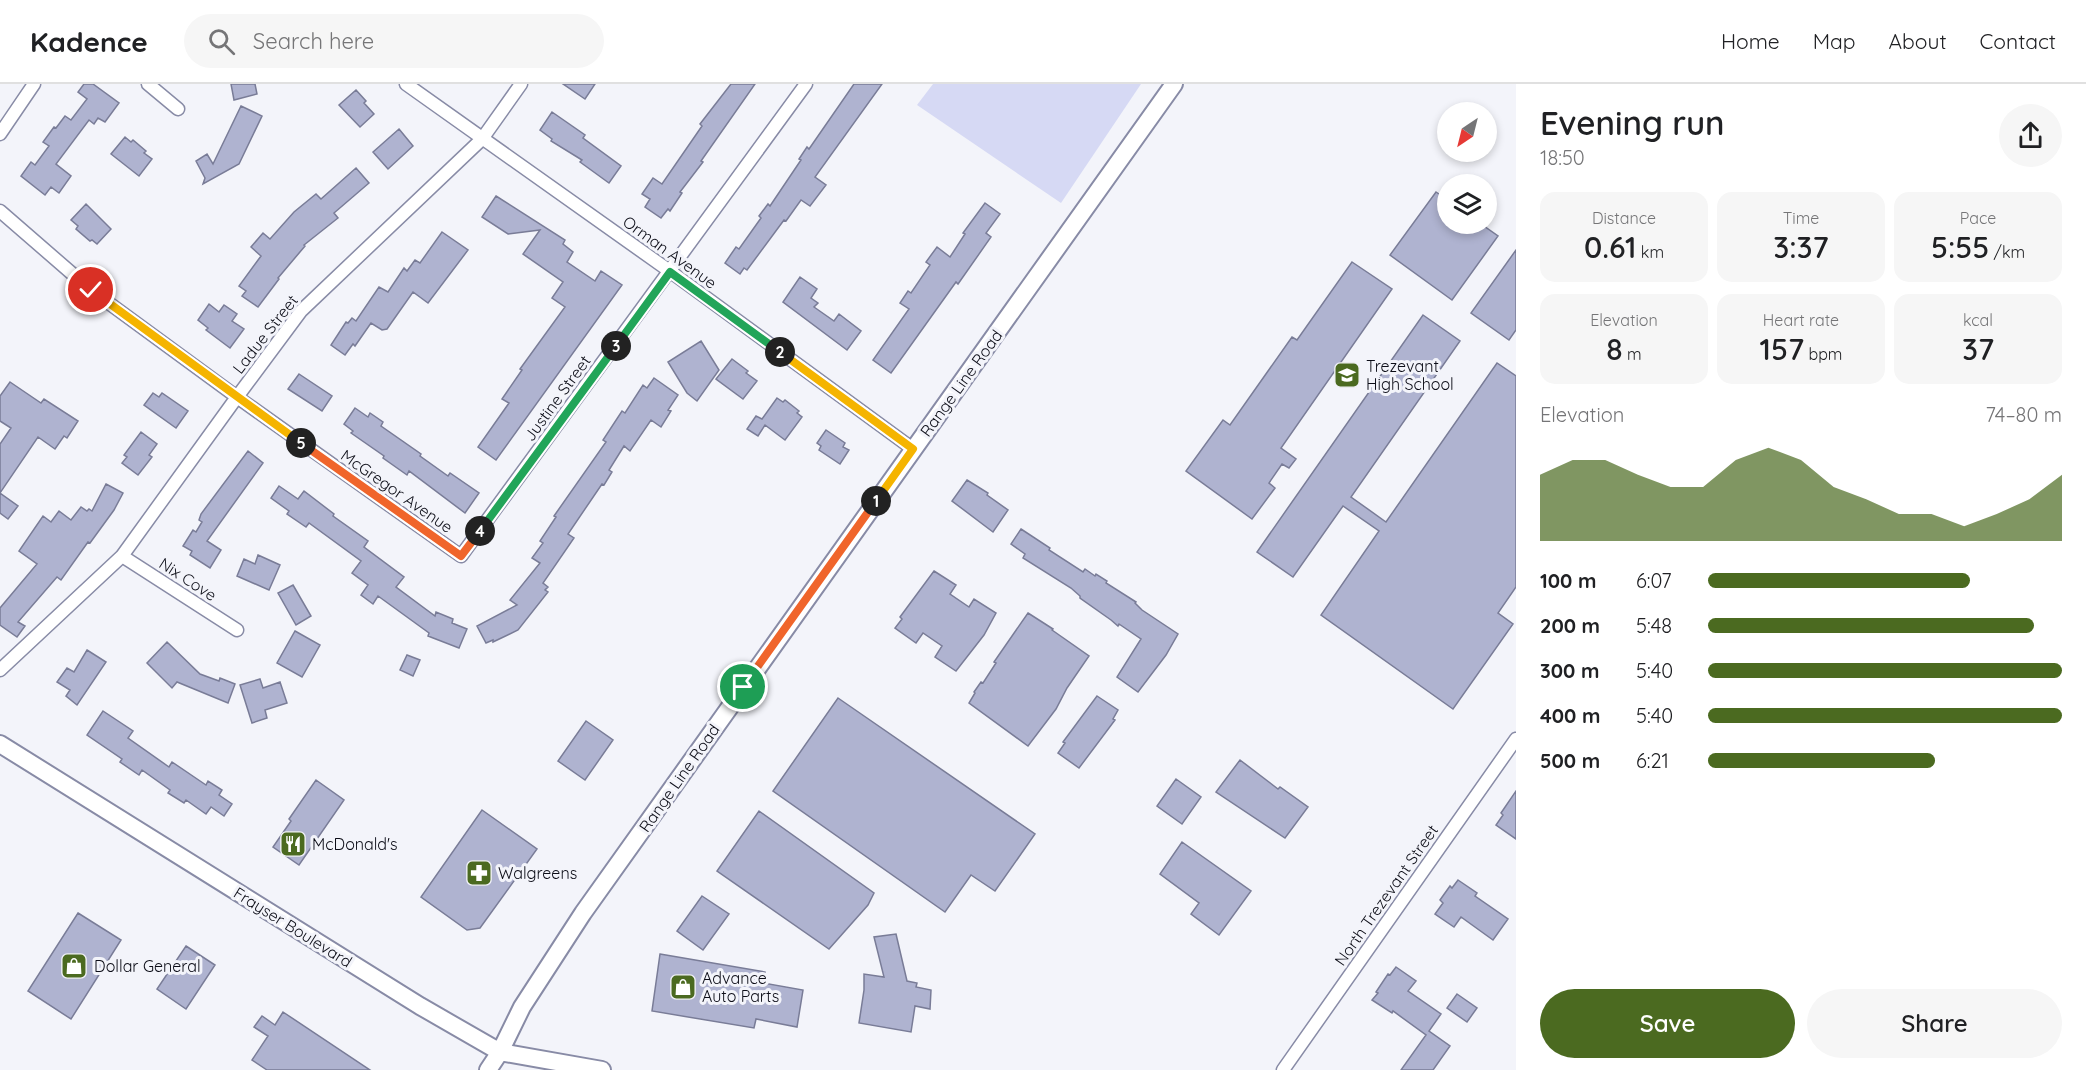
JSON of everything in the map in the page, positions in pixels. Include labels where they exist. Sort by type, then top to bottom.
[{"type":"main road","name":"Range Line Road","points":[[488,1070],[500,1052],[522,1007],[583,913],[1174,84]]},
{"type":"main road","name":"Frayser Boulevard","points":[[0,744],[420,1006],[500,1052],[602,1070]]},
{"type":"street","points":[[0,134],[34,84]]},
{"type":"street","points":[[148,84],[178,109]]},
{"type":"street","name":"Orman Avenue","points":[[406,84],[913,449]]},
{"type":"street","name":"Ladue Street","points":[[0,669],[122,556],[301,311],[482,139],[521,84]]},
{"type":"street","name":"Justine Street","points":[[461,556],[806,84]]},
{"type":"street","name":"McGregor Avenue","points":[[0,211],[91,290],[461,556]]},
{"type":"street","name":"Nix Cove","points":[[122,556],[237,630]]},
{"type":"street","name":"North Trezevant Street","points":[[1283,1070],[1516,739]]},
{"type":"shaded area","points":[[933,84],[1141,84],[1061,203],[917,105]]},
{"type":"building","points":[[84,84],[93,84],[119,103],[105,122],[98,118],[94,124],[89,120],[56,164],[71,176],[59,193],[51,187],[45,195],[21,176],[31,162],[35,165],[49,146],[43,142],[54,127],[56,128],[65,116],[71,120],[87,99],[78,92]]},
{"type":"building","points":[[231,84],[255,84],[257,94],[234,100]]},
{"type":"building","points":[[563,84],[595,84],[585,99]]},
{"type":"building","points":[[731,84],[755,84],[680,192],[682,193],[670,211],[668,209],[661,218],[645,207],[650,199],[642,194],[653,178],[662,184],[702,126],[700,124]]},
{"type":"building","points":[[854,84],[882,84],[815,177],[826,185],[810,206],[801,200],[747,270],[744,268],[740,274],[725,263],[736,247],[739,249],[768,204],[770,206],[801,160],[799,159],[807,147],[809,149]]},
{"type":"building","points":[[356,90],[374,114],[360,127],[339,105]]},
{"type":"building","points":[[241,106],[262,116],[239,164],[203,184],[205,178],[196,161],[207,154],[213,164]]},
{"type":"building","points":[[552,112],[585,135],[583,138],[621,166],[609,183],[580,162],[582,160],[551,141],[552,139],[540,130]]},
{"type":"building","points":[[399,129],[413,146],[388,169],[373,152]]},
{"type":"building","points":[[125,137],[131,142],[133,140],[152,159],[139,176],[111,154]]},
{"type":"building","points":[[356,168],[369,183],[334,213],[338,218],[304,245],[258,307],[242,296],[246,291],[239,286],[261,256],[251,247],[263,233],[270,239],[294,212],[316,194],[321,199]]},
{"type":"building","points":[[1436,192],[1437,234],[1495,234],[1498,236],[1452,300],[1390,255]]},
{"type":"building","points":[[496,196],[565,240],[563,244],[573,252],[567,262],[595,281],[601,271],[622,285],[496,460],[478,447],[509,403],[502,399],[522,370],[520,369],[565,307],[552,298],[563,282],[523,254],[540,230],[508,234],[482,217]]},
{"type":"building","points":[[985,203],[1000,214],[986,233],[991,237],[891,373],[873,360],[909,309],[900,303],[908,291],[911,293],[930,265],[926,262],[937,247],[950,257],[965,234],[963,233]]},
{"type":"building","points":[[86,204],[111,229],[97,244],[76,229],[78,226],[71,220]]},
{"type":"building","points":[[442,232],[468,250],[428,303],[413,292],[387,329],[382,330],[371,323],[355,346],[353,344],[345,355],[331,345],[346,322],[348,323],[352,318],[356,321],[379,287],[388,292],[404,268],[407,271],[415,260],[420,263]]},
{"type":"building","points":[[1516,250],[1516,330],[1509,340],[1471,313]]},
{"type":"building","points":[[1352,262],[1392,289],[1281,448],[1296,459],[1289,468],[1282,464],[1269,483],[1275,488],[1252,519],[1186,471],[1223,420],[1230,425],[1292,337],[1297,340]]},
{"type":"building","points":[[800,277],[817,289],[811,298],[818,303],[814,307],[834,321],[839,314],[861,331],[847,350],[783,302]]},
{"type":"building","points":[[209,304],[219,312],[224,305],[237,314],[232,321],[244,329],[230,348],[206,330],[208,328],[198,320]]},
{"type":"building","points":[[1423,315],[1460,341],[1351,497],[1386,522],[1497,363],[1516,376],[1516,587],[1498,613],[1513,624],[1453,709],[1321,615],[1379,531],[1343,506],[1293,577],[1257,552]]},
{"type":"building","points":[[701,341],[719,370],[697,401],[687,393],[668,362]]},
{"type":"building","points":[[732,359],[757,381],[743,399],[716,379]]},
{"type":"building","points":[[299,374],[332,396],[322,411],[288,389]]},
{"type":"building","points":[[654,378],[678,395],[661,427],[651,420],[630,451],[624,446],[609,470],[612,472],[604,485],[602,484],[568,534],[574,538],[543,583],[548,587],[545,590],[548,592],[518,630],[486,643],[477,626],[517,605],[510,600],[540,563],[532,558],[543,543],[540,541],[556,517],[554,516],[606,442],[603,440],[622,411],[625,413],[643,385],[647,388]]},
{"type":"building","points":[[10,382],[41,403],[44,399],[78,421],[67,438],[64,436],[55,449],[38,437],[0,493],[0,444],[11,428],[0,421],[0,396]]},
{"type":"building","points":[[153,393],[159,397],[162,393],[188,411],[176,428],[144,405]]},
{"type":"building","points":[[777,398],[783,402],[785,400],[799,411],[797,413],[802,417],[785,440],[765,425],[758,436],[747,429],[756,416],[762,419]]},
{"type":"building","points":[[355,408],[368,417],[370,413],[383,422],[381,426],[421,454],[420,456],[448,476],[450,473],[479,493],[465,513],[409,471],[407,475],[351,433],[353,431],[344,424]]},
{"type":"building","points":[[826,430],[845,443],[843,447],[849,450],[840,464],[819,450],[821,446],[817,443]]},
{"type":"building","points":[[141,432],[157,444],[149,455],[152,457],[138,475],[122,463],[127,457],[124,455]]},
{"type":"building","points":[[248,451],[263,463],[207,541],[221,550],[210,568],[190,555],[192,551],[183,546],[193,530],[196,532],[202,522],[199,520],[201,514]]},
{"type":"building","points":[[967,480],[988,493],[987,495],[1008,510],[993,532],[952,501]]},
{"type":"building","points":[[106,484],[123,493],[114,510],[61,580],[57,577],[18,622],[25,626],[17,637],[0,625],[0,608],[37,564],[19,551],[43,516],[51,522],[59,511],[71,520],[81,507],[92,511]]},
{"type":"building","points":[[279,486],[298,499],[304,491],[334,514],[333,516],[368,541],[364,547],[404,577],[396,587],[435,616],[436,612],[453,619],[452,623],[467,629],[459,648],[428,636],[429,633],[378,596],[373,604],[361,595],[368,585],[352,573],[361,561],[309,523],[306,527],[287,514],[289,511],[271,498]]},
{"type":"building","points":[[0,493],[18,506],[8,519],[0,513]]},
{"type":"building","points":[[1021,529],[1083,572],[1085,569],[1107,581],[1106,583],[1136,602],[1142,610],[1178,634],[1166,655],[1138,692],[1117,677],[1141,639],[1119,624],[1118,626],[1080,598],[1071,588],[1023,558],[1025,554],[1011,544]]},
{"type":"building","points":[[258,555],[280,565],[269,590],[237,576],[244,559],[255,564]]},
{"type":"building","points":[[934,571],[956,585],[950,594],[969,607],[974,599],[996,613],[984,635],[956,671],[935,657],[942,646],[923,633],[916,643],[895,628],[902,619],[900,617]]},
{"type":"building","points":[[293,585],[311,616],[296,625],[278,593]]},
{"type":"building","points":[[1028,613],[1089,656],[1056,709],[1028,746],[969,703],[974,692],[981,682],[983,683],[996,663],[994,662]]},
{"type":"building","points":[[295,631],[320,645],[302,677],[277,663]]},
{"type":"building","points":[[167,642],[200,674],[235,684],[228,703],[177,682],[172,688],[147,663]]},
{"type":"building","points":[[87,650],[106,662],[77,705],[66,696],[70,690],[57,682],[67,668],[74,672]]},
{"type":"building","points":[[407,655],[420,660],[413,676],[400,670]]},
{"type":"building","points":[[260,679],[263,688],[280,682],[287,703],[265,710],[267,718],[252,723],[240,685]]},
{"type":"building","points":[[1097,696],[1118,710],[1113,719],[1115,720],[1079,768],[1058,753],[1065,743],[1063,742]]},
{"type":"building","points":[[838,698],[1035,834],[995,891],[971,875],[945,912],[773,791]]},
{"type":"building","points":[[103,711],[133,731],[128,738],[169,767],[172,762],[206,785],[208,781],[222,790],[219,795],[232,804],[224,816],[211,807],[206,814],[186,800],[184,803],[168,793],[170,790],[142,770],[139,775],[120,762],[122,759],[87,735]]},
{"type":"building","points":[[586,721],[613,740],[585,780],[558,761]]},
{"type":"building","points":[[1240,760],[1278,789],[1280,787],[1308,807],[1285,838],[1216,792]]},
{"type":"building","points":[[1176,779],[1201,797],[1182,824],[1157,806]]},
{"type":"building","points":[[316,780],[344,800],[299,865],[273,847]]},
{"type":"building","points":[[1516,791],[1516,839],[1496,825]]},
{"type":"building","name":"Walgreens","points":[[482,810],[537,849],[480,928],[467,930],[421,897]]},
{"type":"building","points":[[759,811],[874,893],[868,905],[829,949],[717,871]]},
{"type":"building","points":[[1182,842],[1251,891],[1219,935],[1191,914],[1199,903],[1160,874]]},
{"type":"building","points":[[1458,880],[1477,893],[1475,896],[1508,919],[1493,940],[1461,917],[1454,927],[1435,914],[1443,903],[1440,900],[1450,886],[1452,888]]},
{"type":"building","points":[[702,896],[729,914],[703,950],[677,931]]},
{"type":"building","name":"Dollar General","points":[[78,913],[121,940],[71,1019],[28,991]]},
{"type":"building","points":[[896,934],[907,981],[917,983],[916,987],[931,990],[930,1009],[915,1006],[911,1032],[859,1023],[864,974],[884,977],[874,937]]},
{"type":"building","points":[[186,946],[215,965],[186,1009],[157,989]]},
{"type":"building","points":[[660,954],[765,972],[763,983],[803,990],[797,1027],[756,1019],[754,1028],[652,1011]]},
{"type":"building","points":[[1396,967],[1416,981],[1408,991],[1441,1014],[1429,1031],[1450,1046],[1433,1070],[1401,1070],[1426,1035],[1393,1011],[1392,1013],[1372,1000],[1388,974],[1390,975]]},
{"type":"building","points":[[1457,994],[1477,1008],[1467,1022],[1447,1008]]},
{"type":"building","points":[[283,1012],[370,1070],[267,1070],[252,1060],[268,1036],[254,1027],[262,1016],[275,1025]]},
{"type":"place","name":"Trezevant High School","points":[[1347,375]]},
{"type":"place","name":"McDonald's","points":[[293,844]]},
{"type":"place","name":"Walgreens","points":[[479,873]]},
{"type":"place","name":"Dollar General","points":[[74,966]]},
{"type":"place","name":"Advance Auto Parts","points":[[683,987]]},
{"type":"route","points":[[91,290],[461,556],[670,272],[913,449],[743,687]]}]
